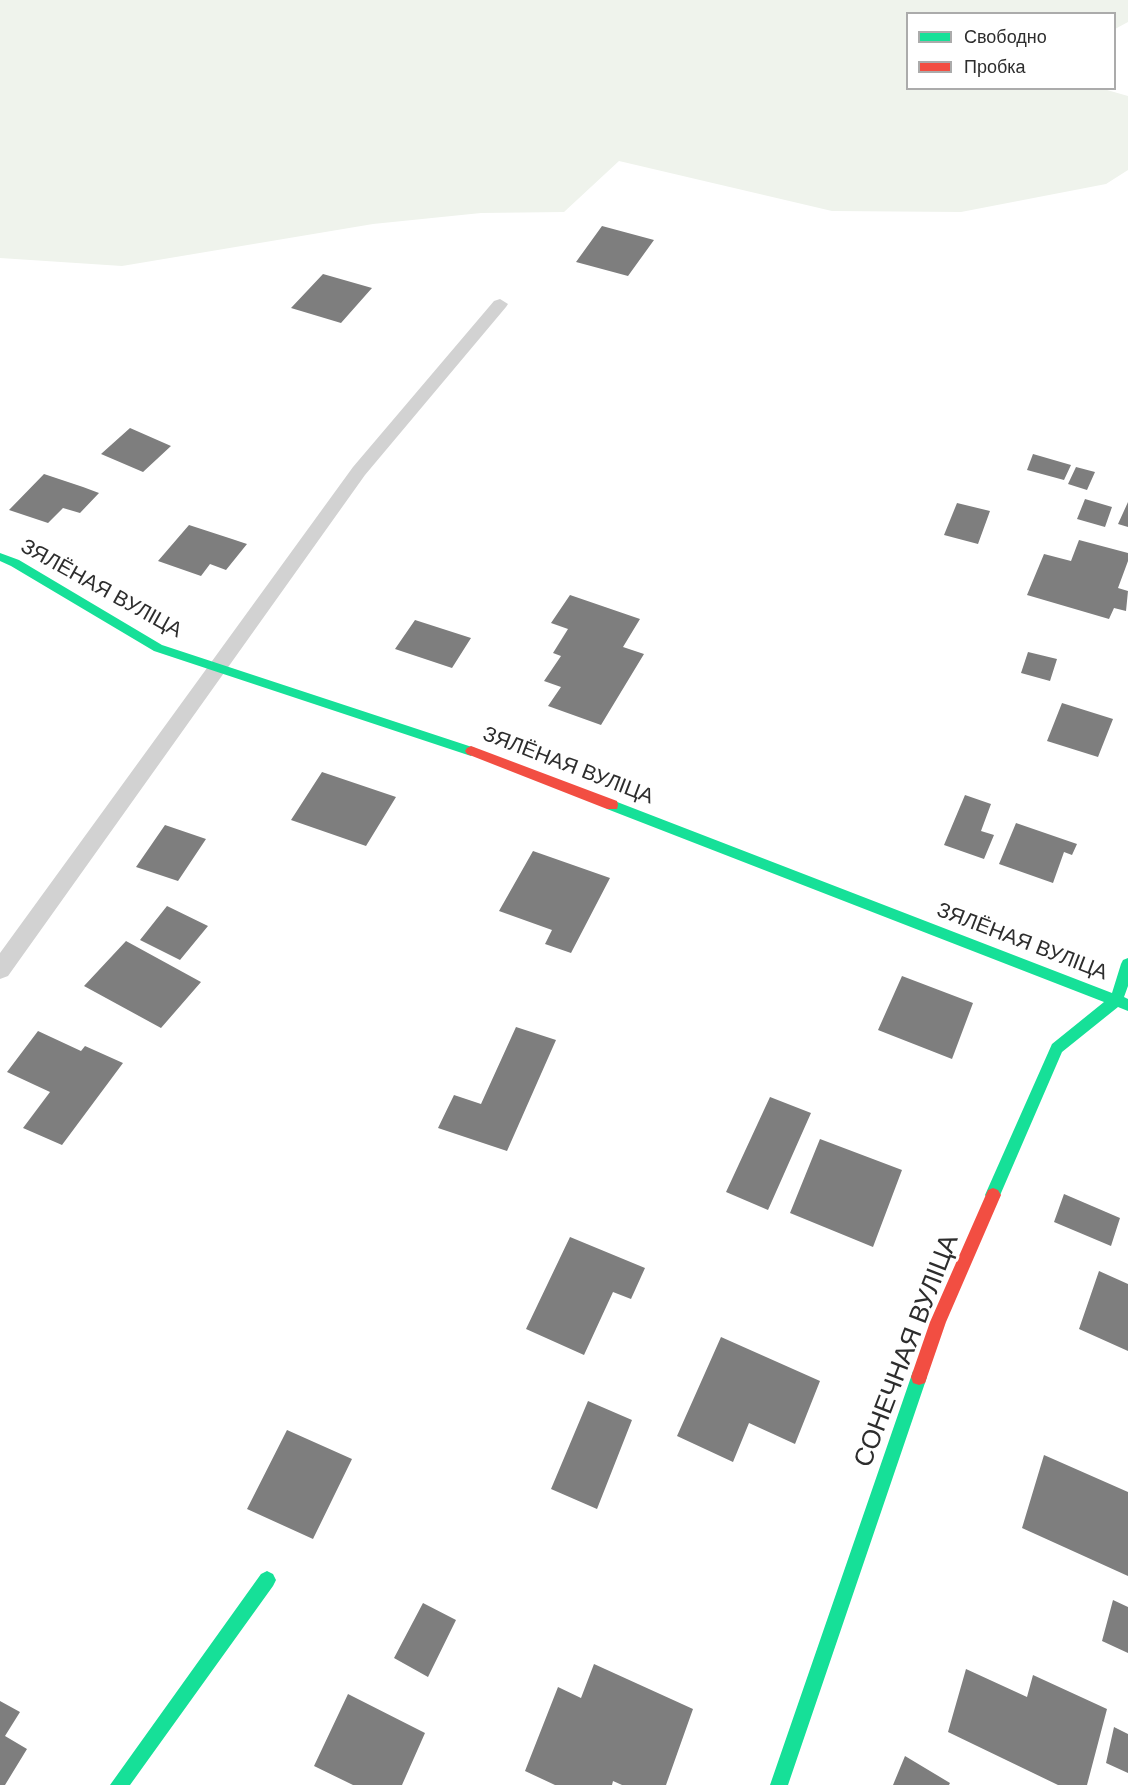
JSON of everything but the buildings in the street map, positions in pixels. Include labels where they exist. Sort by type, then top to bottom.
[{"type":"street","name":"ЗЯЛЁНАЯ ВУЛІЦА","points":[[0,557],[15,563],[158,648],[218,670],[472,751],[1122,1003]]},
{"type":"street","points":[[1122,1003],[1128,964]]},
{"type":"street","name":"СОНЕЧНАЯ ВУЛІЦА","points":[[779,1785],[938,1322],[1057,1048],[1122,1003]]},
{"type":"street","points":[[119,1785],[267,1580]]},
{"type":"lane","points":[[0,970],[359,471],[500,304]]},
{"type":"shaded area","points":[[0,0],[1128,0],[1128,22],[1116,28],[1116,12],[906,12],[906,90],[1107,90],[1128,96],[1128,170],[1106,184],[961,212],[832,211],[619,161],[564,212],[481,213],[373,224],[122,266],[0,258]]},
{"type":"traffic: fast","points":[[0,557],[15,563],[158,648],[471,751]]},
{"type":"traffic: fast","points":[[612,805],[1128,1005]]},
{"type":"traffic: fast","points":[[993,1195],[1057,1048],[1116,1001],[1128,964]]},
{"type":"traffic: fast","points":[[779,1785],[919,1377]]},
{"type":"traffic: fast","points":[[119,1785],[267,1580]]},
{"type":"traffic: jam","points":[[471,751],[612,805]]},
{"type":"traffic: jam","points":[[919,1377],[938,1322],[993,1195]]}]
